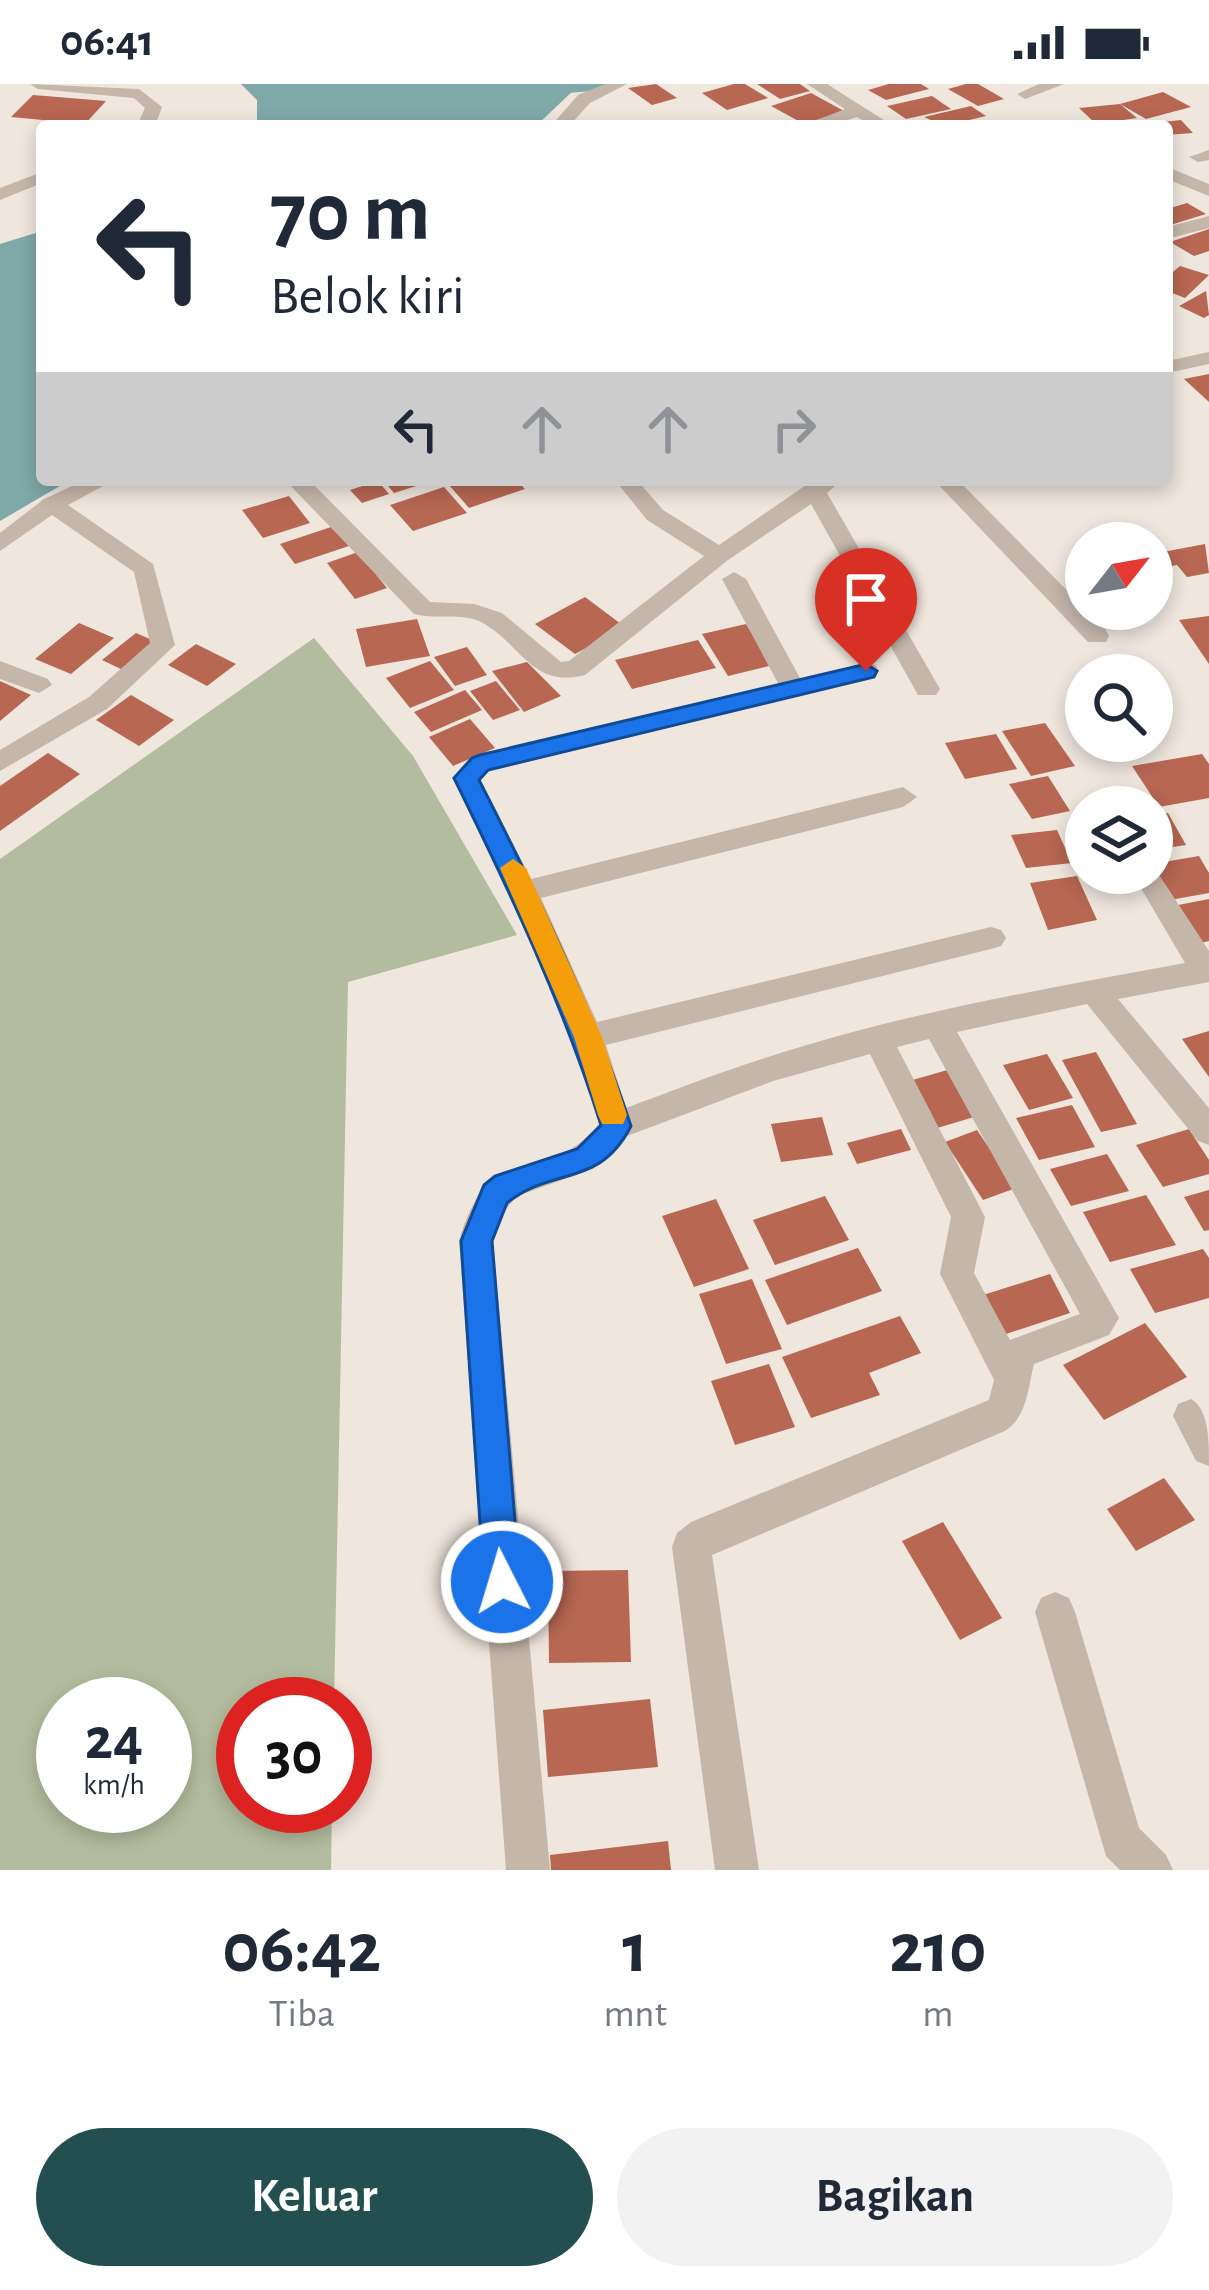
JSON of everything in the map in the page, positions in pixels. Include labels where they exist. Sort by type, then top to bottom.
[{"type":"street","points":[[38,84],[139,94],[154,107],[149,120]]},
{"type":"street","points":[[565,120],[584,99],[619,84]]},
{"type":"street","points":[[815,84],[873,120]]},
{"type":"street","points":[[1025,94],[1056,84]]},
{"type":"street","points":[[829,120],[857,111]]},
{"type":"street","points":[[1173,175],[1209,191]]},
{"type":"street","points":[[0,195],[36,180]]},
{"type":"street","points":[[1173,231],[1209,222]]},
{"type":"street","points":[[1173,366],[1209,358]]},
{"type":"street","points":[[0,544],[52,503],[90,486]]},
{"type":"street","points":[[302,486],[423,609],[483,613],[547,668],[557,671],[576,669],[727,567],[822,486]]},
{"type":"street","points":[[629,486],[672,530],[727,567],[794,689]]},
{"type":"street","points":[[824,486],[927,689]]},
{"type":"street","points":[[951,486],[1096,636]]},
{"type":"street","points":[[2,760],[98,703],[163,644],[145,569],[52,503]]},
{"type":"street","points":[[0,669],[40,685]]},
{"type":"street","points":[[616,1126],[588,1037],[525,892],[466,778],[480,764],[866,671]]},
{"type":"street","points":[[525,892],[903,797]]},
{"type":"street","points":[[527,1870],[476,1241],[495,1194],[587,1159],[616,1126],[769,1070],[937,1025],[1207,970],[1159,894]]},
{"type":"street","points":[[588,1037],[992,938]]},
{"type":"street","points":[[1094,990],[1209,1131]]},
{"type":"street","points":[[737,1870],[691,1547],[705,1536],[992,1419],[1004,1411],[1019,1353],[1101,1318],[937,1025]]},
{"type":"street","points":[[878,1039],[968,1216],[958,1274],[1011,1377]]},
{"type":"street","points":[[1055,1612],[1121,1841],[1151,1870]]},
{"type":"green space","points":[[314,638],[413,756],[517,935],[348,982],[335,1677],[216,1677],[216,1833],[332,1833],[331,1870],[0,1870],[0,859]]},
{"type":"water","points":[[241,84],[577,87],[542,120],[257,120],[257,100]]},
{"type":"water","points":[[36,233],[36,486],[60,486],[0,521],[0,244]]},
{"type":"building","points":[[656,84],[677,98],[652,105],[628,88]]},
{"type":"building","points":[[745,84],[768,98],[727,110],[702,93]]},
{"type":"building","points":[[757,84],[800,84],[810,91],[780,99]]},
{"type":"building","points":[[921,84],[929,89],[886,100],[868,90]]},
{"type":"building","points":[[978,84],[1004,99],[978,106],[948,89]]},
{"type":"building","points":[[1163,92],[1191,107],[1146,119],[1120,104]]},
{"type":"building","points":[[811,93],[844,111],[816,120],[797,120],[771,106]]},
{"type":"building","points":[[33,95],[106,101],[89,120],[11,117]]},
{"type":"building","points":[[932,96],[951,109],[906,119],[887,106]]},
{"type":"building","points":[[1120,104],[1137,118],[1092,120],[1079,108]]},
{"type":"building","points":[[971,106],[986,116],[969,120],[924,117]]},
{"type":"building","points":[[1181,120],[1193,133],[1173,135],[1173,121]]},
{"type":"building","points":[[1187,203],[1206,214],[1173,224],[1173,207]]},
{"type":"building","points":[[1209,229],[1209,251],[1194,256],[1173,241]]},
{"type":"building","points":[[1180,266],[1209,275],[1185,298],[1173,293],[1173,272]]},
{"type":"building","points":[[1206,291],[1209,315],[1204,318],[1179,306]]},
{"type":"building","points":[[1209,374],[1209,402],[1184,379]]},
{"type":"building","points":[[382,486],[389,494],[362,503],[350,490]]},
{"type":"building","points":[[388,486],[416,486],[394,493]]},
{"type":"building","points":[[450,486],[525,489],[469,508]]},
{"type":"building","points":[[444,487],[467,513],[413,531],[390,505]]},
{"type":"building","points":[[289,496],[310,523],[263,538],[242,510]]},
{"type":"building","points":[[334,526],[349,546],[295,564],[280,544]]},
{"type":"building","points":[[1205,544],[1209,573],[1187,577],[1173,566],[1173,550]]},
{"type":"building","points":[[358,552],[387,588],[355,599],[327,563]]},
{"type":"building","points":[[585,597],[625,627],[575,654],[535,624]]},
{"type":"building","points":[[1209,616],[1209,664],[1179,620]]},
{"type":"building","points":[[417,619],[430,656],[366,667],[356,629]]},
{"type":"building","points":[[79,623],[114,638],[71,674],[35,659]]},
{"type":"building","points":[[746,624],[773,665],[728,676],[702,634]]},
{"type":"building","points":[[136,633],[159,643],[125,671],[102,660]]},
{"type":"building","points":[[698,640],[716,668],[632,689],[615,660]]},
{"type":"building","points":[[196,644],[236,664],[207,686],[168,665]]},
{"type":"building","points":[[467,647],[487,675],[455,686],[434,657]]},
{"type":"building","points":[[430,661],[454,690],[410,708],[386,678]]},
{"type":"building","points":[[527,662],[561,696],[524,712],[492,671]]},
{"type":"building","points":[[0,681],[31,695],[0,721]]},
{"type":"building","points":[[496,681],[520,710],[493,720],[470,691]]},
{"type":"building","points":[[465,690],[482,710],[431,732],[414,712]]},
{"type":"building","points":[[131,695],[174,720],[139,746],[96,720]]},
{"type":"building","points":[[470,719],[495,748],[453,766],[429,737]]},
{"type":"building","points":[[1045,723],[1065,752],[1065,762],[1075,766],[1031,776],[1002,731]]},
{"type":"building","points":[[996,734],[1017,769],[965,779],[945,743]]},
{"type":"building","points":[[48,753],[80,774],[0,831],[0,786]]},
{"type":"building","points":[[1202,754],[1209,764],[1209,798],[1173,804],[1173,786],[1145,786],[1132,766]]},
{"type":"building","points":[[1048,776],[1065,803],[1065,812],[1032,819],[1009,784]]},
{"type":"building","points":[[1173,822],[1186,845],[1173,847]]},
{"type":"building","points":[[1057,830],[1065,848],[1065,864],[1026,868],[1011,835]]},
{"type":"building","points":[[1199,856],[1209,873],[1209,893],[1170,900],[1173,860]]},
{"type":"building","points":[[1065,878],[1065,894],[1085,894],[1097,920],[1048,930],[1030,883]]},
{"type":"building","points":[[1209,899],[1209,941],[1197,944],[1173,906]]},
{"type":"building","points":[[1209,1031],[1209,1077],[1182,1039]]},
{"type":"building","points":[[1096,1052],[1137,1124],[1101,1132],[1062,1060]]},
{"type":"building","points":[[1047,1054],[1073,1098],[1029,1110],[1003,1065]]},
{"type":"building","points":[[958,1067],[984,1114],[934,1129],[909,1081]]},
{"type":"building","points":[[1072,1105],[1095,1147],[1039,1160],[1016,1118]]},
{"type":"building","points":[[822,1117],[833,1155],[781,1162],[771,1124]]},
{"type":"building","points":[[901,1129],[911,1150],[857,1164],[847,1143]]},
{"type":"building","points":[[1189,1129],[1209,1160],[1209,1174],[1163,1187],[1136,1145]]},
{"type":"building","points":[[977,1130],[1016,1188],[983,1200],[945,1142]]},
{"type":"building","points":[[1107,1154],[1129,1191],[1071,1206],[1050,1169]]},
{"type":"building","points":[[1209,1190],[1209,1230],[1204,1231],[1184,1197]]},
{"type":"building","points":[[1146,1195],[1176,1245],[1110,1262],[1083,1212]]},
{"type":"building","points":[[825,1196],[849,1240],[775,1265],[753,1220]]},
{"type":"building","points":[[716,1199],[749,1269],[694,1287],[662,1216]]},
{"type":"building","points":[[858,1248],[882,1291],[787,1325],[765,1280]]},
{"type":"building","points":[[1203,1249],[1209,1258],[1209,1298],[1155,1313],[1130,1269]]},
{"type":"building","points":[[1050,1274],[1070,1313],[1003,1335],[983,1295]]},
{"type":"building","points":[[752,1279],[782,1349],[726,1364],[699,1294]]},
{"type":"building","points":[[900,1316],[921,1353],[869,1373],[880,1395],[811,1418],[782,1357]]},
{"type":"building","points":[[1145,1323],[1187,1377],[1104,1420],[1063,1365]]},
{"type":"building","points":[[769,1364],[795,1427],[735,1445],[711,1381]]},
{"type":"building","points":[[1164,1478],[1195,1520],[1136,1551],[1107,1509]]},
{"type":"building","points":[[943,1522],[1002,1618],[960,1640],[902,1541]]},
{"type":"building","points":[[628,1570],[631,1662],[549,1663],[548,1571]]},
{"type":"building","points":[[650,1699],[658,1767],[548,1777],[543,1710]]},
{"type":"building","points":[[668,1841],[671,1870],[551,1870],[550,1855]]},
{"type":"waterway","points":[[577,87],[595,84]]},
{"type":"slow traffic","points":[[513,868],[588,1037],[612,1115]]},
{"type":"route","points":[[502,1582],[476,1241],[485,1209],[495,1194],[587,1159],[616,1126],[588,1037],[541,927],[466,778],[480,764],[866,671]]}]
